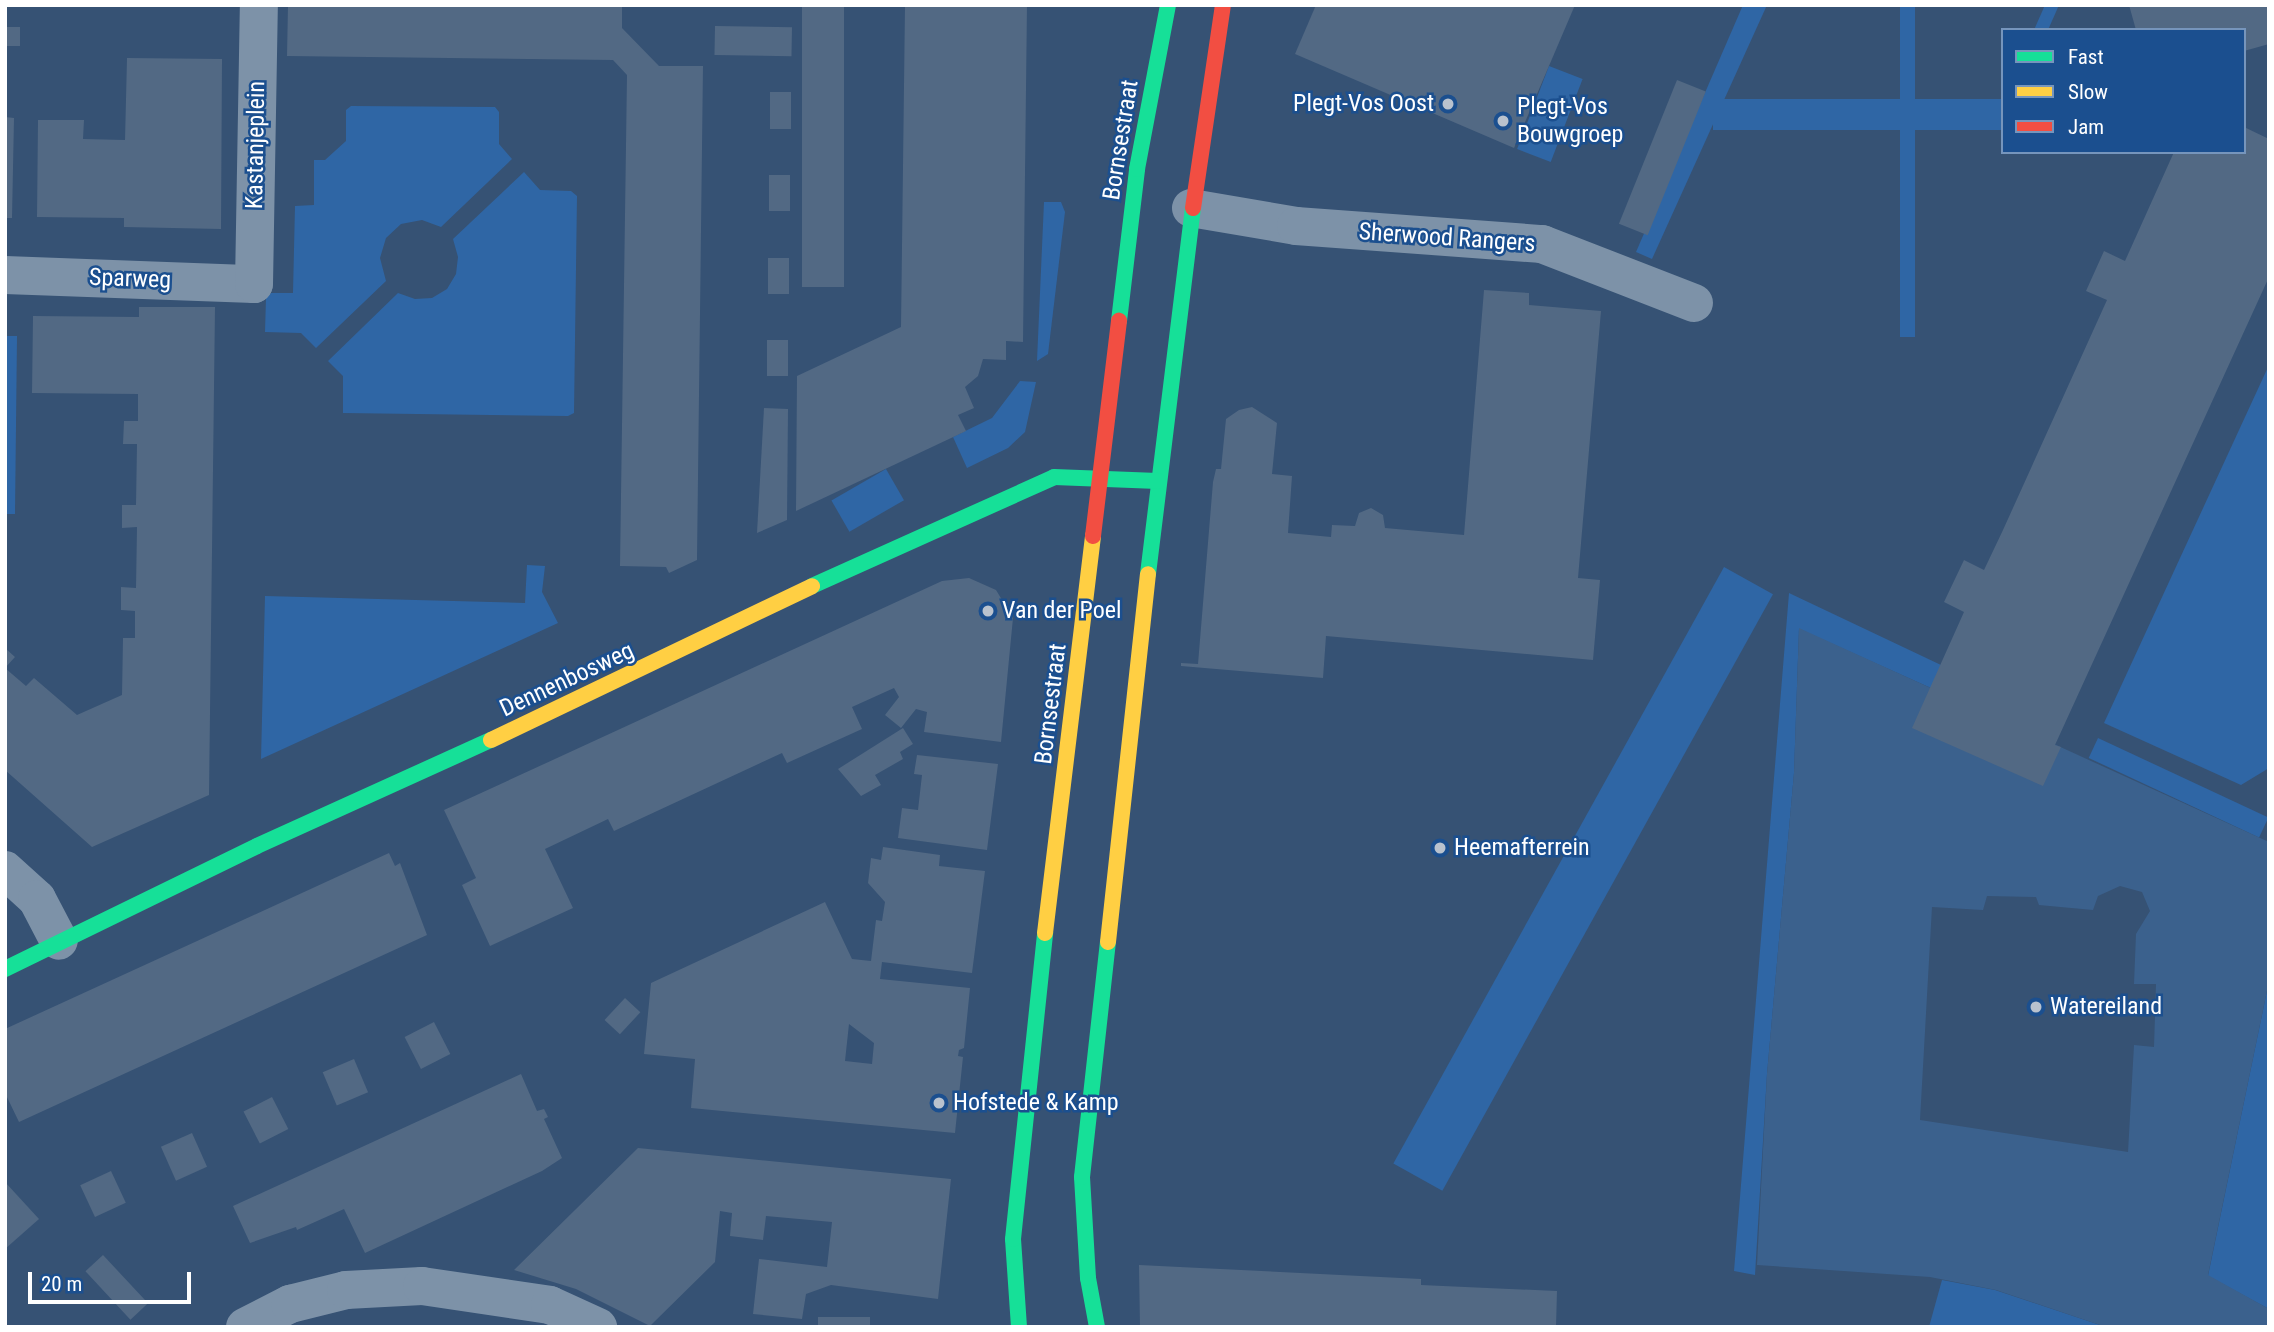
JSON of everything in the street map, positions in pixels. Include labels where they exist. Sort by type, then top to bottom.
[{"type":"main road","name":"Bornsestraat","points":[[1019,1327],[1013,1240],[1025,1101],[1137,169],[1168,5]]},
{"type":"main road","points":[[1097,1327],[1088,1278],[1082,1177],[1158,481],[1191,208],[1223,5]]},
{"type":"main road","name":"Dennenbosweg","points":[[5,970],[59,941],[615,684],[759,610],[1054,477],[1158,481]]},
{"type":"street","name":"Kastanjeplein","points":[[254,284],[259,5]]},
{"type":"street","name":"Sherwood Rangers","points":[[1191,208],[1296,226],[1542,244],[1694,303]]},
{"type":"street","name":"Sparweg","points":[[5,275],[254,284]]},
{"type":"street","points":[[5,870],[37,899],[59,941]]},
{"type":"street","points":[[245,1327],[290,1304],[346,1290],[422,1286],[550,1305],[598,1327]]},
{"type":"shaded area","points":[[1743,5],[1767,5],[1652,259],[1636,252]]},
{"type":"shaded area","points":[[1900,5],[1915,5],[1915,337],[1900,337]]},
{"type":"shaded area","points":[[2045,5],[2059,5],[2049,28],[2035,28]]},
{"type":"shaded area","points":[[1549,66],[1583,79],[1551,162],[1517,149]]},
{"type":"shaded area","points":[[1713,99],[2001,99],[2001,130],[1713,130]]},
{"type":"shaded area","points":[[351,106],[495,107],[499,112],[499,144],[512,159],[441,227],[422,220],[401,224],[386,238],[380,258],[386,281],[316,348],[301,333],[265,332],[266,298],[271,293],[293,293],[295,206],[314,205],[314,160],[325,160],[346,141],[346,110]]},
{"type":"shaded area","points":[[524,172],[540,190],[571,191],[577,196],[574,413],[568,416],[343,413],[343,376],[328,361],[398,293],[415,299],[432,298],[447,289],[456,274],[458,257],[453,239]]},
{"type":"shaded area","points":[[1044,202],[1061,202],[1065,212],[1048,354],[1037,361]]},
{"type":"shaded area","points":[[5,336],[17,336],[15,514],[5,514]]},
{"type":"shaded area","points":[[2269,365],[2269,768],[2241,785],[2104,723]]},
{"type":"shaded area","points":[[1020,381],[1036,382],[1025,432],[1008,448],[967,468],[953,437],[992,418]]},
{"type":"shaded area","points":[[886,469],[904,500],[849,532],[831,500]]},
{"type":"shaded area","points":[[527,565],[545,566],[542,592],[558,623],[261,759],[265,596],[525,603]]},
{"type":"shaded area","points":[[1724,567],[1773,594],[1442,1191],[1393,1163]]},
{"type":"shaded area","points":[[1789,593],[1941,665],[1931,688],[1799,629],[1794,773],[1767,1074],[1755,1275],[1734,1271]]},
{"type":"shaded area","points":[[1799,628],[2269,842],[2269,981],[2208,1275],[2269,1309],[2269,1327],[2106,1327],[1996,1290],[1930,1277],[1757,1265],[1767,1074],[1794,773]],"holes":[[[2120,886],[2142,892],[2150,911],[2136,934],[2134,984],[2156,984],[2154,1047],[2134,1045],[2128,1152],[1920,1120],[1932,907],[1983,910],[1987,896],[2036,897],[2039,905],[2093,910],[2098,896]]]},
{"type":"shaded area","points":[[2098,738],[2268,817],[2259,837],[2089,758]]},
{"type":"shaded area","points":[[2269,981],[2269,1309],[2208,1276]]},
{"type":"shaded area","points":[[1942,1280],[1995,1290],[2106,1327],[1929,1327]]},
{"type":"building","points":[[288,5],[622,5],[622,28],[659,66],[703,66],[697,560],[669,573],[666,567],[620,566],[627,75],[613,60],[287,56]]},
{"type":"building","points":[[802,5],[844,5],[844,287],[802,287]]},
{"type":"building","points":[[905,5],[1027,5],[1023,342],[1006,341],[1006,360],[983,359],[978,376],[965,387],[974,408],[958,415],[966,431],[796,511],[797,376],[901,327]]},
{"type":"building","points":[[1316,5],[1575,5],[1514,148],[1295,54]]},
{"type":"building","points":[[2129,5],[2269,5],[2269,44],[2246,50],[2246,28],[2135,28]]},
{"type":"building","points":[[715,26],[792,27],[791,56],[714,55]]},
{"type":"building","points":[[5,27],[20,27],[20,46],[5,46]]},
{"type":"building","points":[[127,58],[222,59],[221,229],[124,227],[124,218],[37,217],[38,120],[84,120],[83,139],[125,140]]},
{"type":"building","points":[[1677,80],[1706,92],[1648,235],[1619,224]]},
{"type":"building","points":[[770,92],[791,92],[791,129],[770,129]]},
{"type":"building","points":[[5,117],[14,118],[12,218],[5,218]]},
{"type":"building","points":[[2246,128],[2269,139],[2269,277],[2055,745],[2061,747],[2043,786],[1912,728],[1964,612],[1944,602],[1964,560],[1984,570],[2107,300],[2086,291],[2104,251],[2125,261],[2173,154],[2246,154]]},
{"type":"building","points":[[769,175],[790,175],[790,211],[769,211]]},
{"type":"building","points":[[768,258],[789,258],[789,294],[768,294]]},
{"type":"building","points":[[1484,290],[1529,293],[1529,305],[1601,311],[1578,578],[1600,580],[1593,660],[1326,636],[1323,678],[1181,666],[1181,663],[1198,664],[1213,482],[1216,469],[1221,469],[1226,419],[1239,410],[1252,407],[1277,423],[1272,474],[1292,476],[1288,533],[1331,537],[1332,525],[1355,526],[1359,513],[1371,508],[1383,515],[1385,528],[1464,535]]},
{"type":"building","points":[[139,307],[215,307],[209,795],[92,847],[5,770],[5,668],[26,686],[34,678],[77,715],[122,695],[123,638],[135,638],[135,611],[121,610],[121,587],[136,588],[137,527],[122,528],[122,505],[136,505],[137,444],[123,444],[124,421],[138,421],[138,394],[32,393],[33,316],[139,317]]},
{"type":"building","points":[[767,340],[788,340],[788,376],[767,376]]},
{"type":"building","points":[[764,408],[788,409],[787,520],[757,533]]},
{"type":"building","points":[[969,578],[996,590],[1013,618],[1001,742],[924,732],[927,712],[916,709],[901,728],[885,715],[899,697],[894,688],[852,707],[862,729],[787,763],[782,753],[614,831],[608,819],[545,849],[573,908],[490,946],[462,885],[476,878],[444,810],[942,581]]},
{"type":"building","points":[[5,648],[15,657],[5,668]]},
{"type":"building","points":[[903,728],[913,744],[900,752],[903,759],[875,775],[881,785],[861,796],[838,769]]},
{"type":"building","points":[[917,755],[998,764],[987,850],[898,838],[902,808],[918,810],[922,775],[914,774]]},
{"type":"building","points":[[883,847],[940,855],[939,866],[985,871],[972,973],[882,962],[880,979],[970,988],[964,1048],[959,1050],[958,1056],[963,1057],[955,1133],[691,1108],[695,1059],[644,1054],[651,983],[825,902],[852,959],[871,961],[876,920],[882,921],[885,902],[868,883],[871,858],[881,860]],"holes":[[[849,1024],[874,1043],[872,1064],[845,1061]]]},
{"type":"building","points":[[389,853],[395,866],[400,863],[427,935],[19,1122],[5,1093],[5,1029]]},
{"type":"building","points":[[625,998],[640,1012],[620,1034],[605,1020]]},
{"type":"building","points":[[434,1022],[450,1054],[421,1069],[405,1037]]},
{"type":"building","points":[[354,1059],[368,1092],[337,1105],[323,1072]]},
{"type":"building","points":[[521,1074],[537,1111],[544,1109],[548,1117],[544,1119],[562,1158],[542,1171],[365,1253],[344,1209],[297,1230],[296,1227],[250,1243],[233,1206]]},
{"type":"building","points":[[272,1097],[288,1129],[260,1144],[243,1112]]},
{"type":"building","points":[[192,1133],[207,1167],[176,1181],[161,1147]]},
{"type":"building","points":[[638,1148],[951,1179],[938,1299],[831,1285],[806,1294],[802,1319],[753,1314],[759,1259],[827,1267],[832,1222],[766,1216],[763,1240],[730,1236],[732,1213],[720,1211],[715,1262],[650,1326],[576,1289],[514,1270]]},
{"type":"building","points":[[111,1171],[126,1203],[95,1217],[80,1185]]},
{"type":"building","points":[[5,1182],[39,1219],[5,1249]]},
{"type":"building","points":[[103,1255],[148,1303],[130,1320],[85,1271]]},
{"type":"building","points":[[1139,1265],[1421,1279],[1421,1285],[1557,1291],[1556,1327],[1140,1327]]},
{"type":"building","points":[[818,1317],[870,1317],[870,1327],[818,1327]]},
{"type":"traffic: fast","points":[[1119,321],[1137,169],[1168,5]]},
{"type":"traffic: fast","points":[[1148,574],[1193,208]]},
{"type":"traffic: fast","points":[[812,586],[1054,477],[1158,481]]},
{"type":"traffic: fast","points":[[5,969],[257,846],[491,740]]},
{"type":"traffic: fast","points":[[1019,1327],[1013,1239],[1045,933]]},
{"type":"traffic: fast","points":[[1097,1327],[1088,1278],[1082,1177],[1108,942]]},
{"type":"traffic: slow","points":[[1045,933],[1093,536]]},
{"type":"traffic: slow","points":[[1108,942],[1148,574]]},
{"type":"traffic: slow","points":[[491,740],[812,586]]},
{"type":"traffic: jam","points":[[1193,208],[1223,5]]},
{"type":"traffic: jam","points":[[1093,536],[1119,321]]},
{"type":"place","name":"Plegt-Vos Oost","points":[[1448,104]]},
{"type":"place","name":"Plegt-Vos Bouwgroep","points":[[1503,121]]},
{"type":"place","name":"Van der Poel","points":[[988,611]]},
{"type":"place","name":"Heemafterrein","points":[[1440,848]]},
{"type":"place","name":"Watereiland","points":[[2036,1007]]},
{"type":"place","name":"Hofstede & Kamp","points":[[939,1103]]}]
